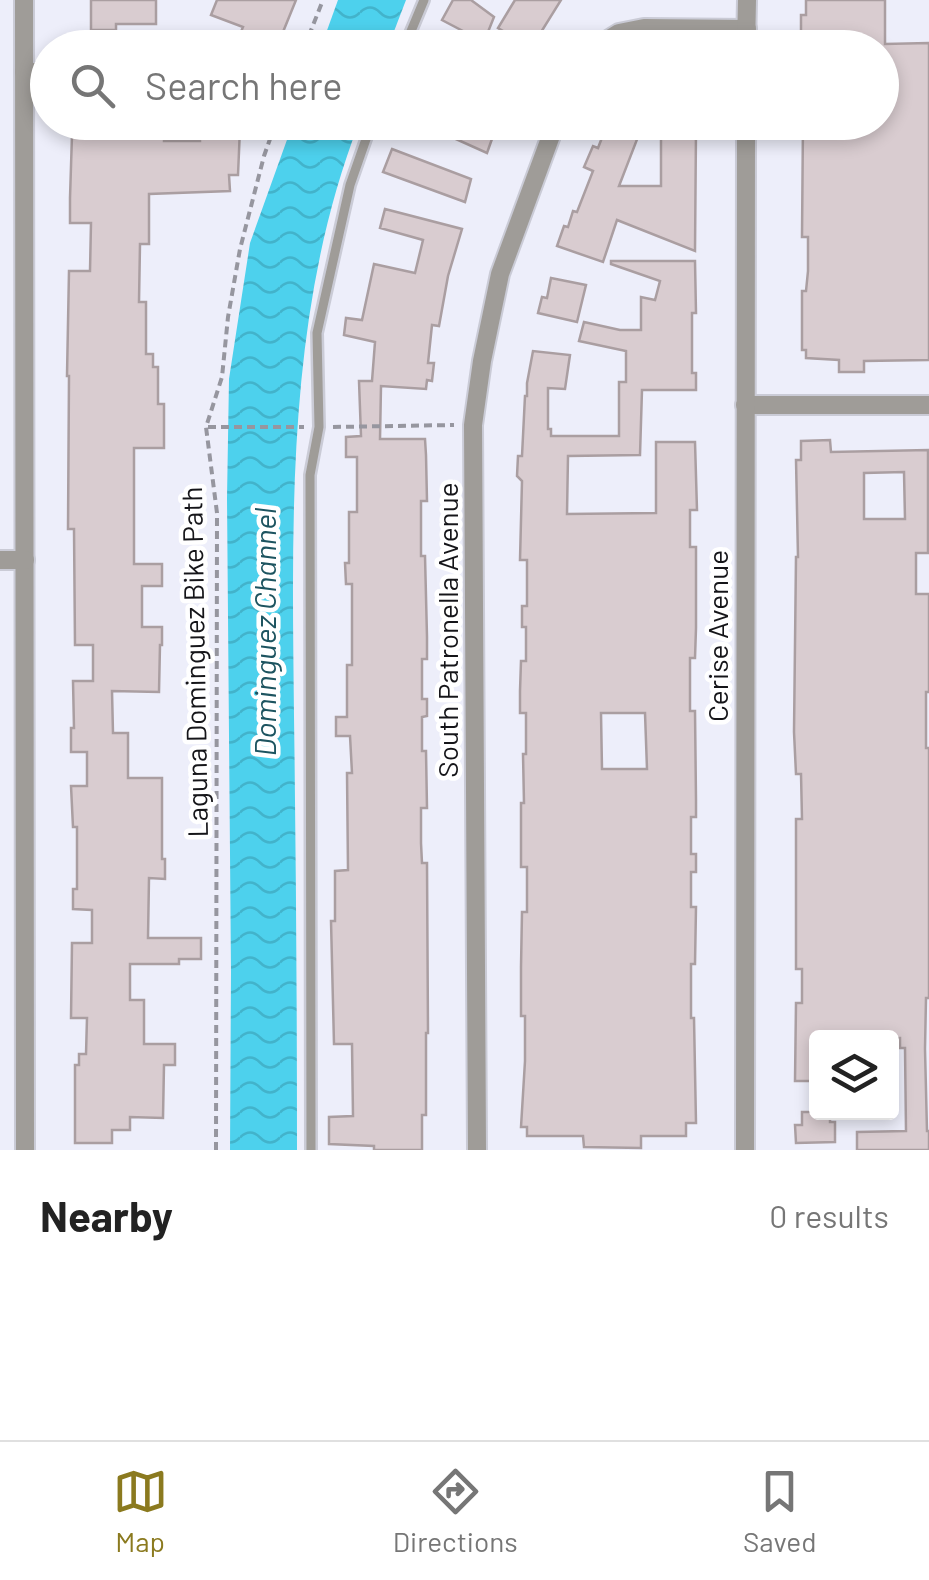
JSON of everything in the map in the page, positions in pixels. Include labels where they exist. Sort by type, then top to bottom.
[{"type":"street","points":[[24,0],[24,1150]]},
{"type":"street","points":[[746,0],[746,30]]},
{"type":"street","points":[[632,30],[664,30]]},
{"type":"street","points":[[24,72],[30,72]]},
{"type":"street","name":"South Patronella Avenue","points":[[477,1150],[473,426],[500,274],[549,140]]},
{"type":"street","name":"Cerise Avenue","points":[[746,140],[746,1150]]},
{"type":"street","points":[[745,405],[929,405]]},
{"type":"street","points":[[0,560],[25,560]]},
{"type":"lane","points":[[412,30],[424,0]]},
{"type":"lane","points":[[311,1150],[310,475],[317,427],[317,333],[350,185],[366,140]]},
{"type":"path","points":[[311,30],[323,0]]},
{"type":"path","name":"Laguna Dominguez Bike Path","points":[[216,1150],[218,512],[206,426],[222,378],[240,249],[270,140]]},
{"type":"path","points":[[206,426],[473,426]]},
{"type":"water","points":[[338,0],[406,0],[395,30],[327,30]]},
{"type":"water","name":"Dominguez Channel","points":[[287,140],[353,140],[335,194],[318,267],[298,416],[293,566],[297,1150],[230,1150],[229,379],[250,243]]},
{"type":"building","points":[[91,0],[156,0],[156,24],[116,24],[116,30],[91,30]]},
{"type":"building","points":[[217,0],[296,0],[284,30],[242,30],[243,27],[211,15]]},
{"type":"building","points":[[453,0],[471,0],[494,17],[489,30],[461,30],[442,20]]},
{"type":"building","points":[[515,0],[561,0],[542,30],[498,28]]},
{"type":"building","points":[[806,0],[885,0],[885,30],[801,30],[801,15],[806,15]]},
{"type":"building","points":[[929,43],[929,360],[864,361],[864,372],[839,372],[839,360],[806,358],[806,350],[802,350],[802,291],[806,291],[808,237],[802,237],[803,140],[899,140],[899,44]]},
{"type":"building","points":[[72,140],[239,140],[238,175],[229,175],[230,191],[149,194],[149,244],[140,244],[139,302],[146,302],[146,354],[153,354],[153,367],[158,367],[158,404],[164,404],[164,448],[134,448],[134,564],[162,564],[162,586],[142,586],[142,627],[162,627],[162,645],[159,692],[112,691],[113,733],[128,733],[128,778],[162,778],[165,879],[149,878],[148,938],[201,938],[201,959],[179,959],[179,964],[130,964],[130,1000],[144,1000],[144,1044],[175,1044],[175,1065],[164,1065],[163,1118],[130,1117],[130,1130],[112,1130],[112,1143],[75,1143],[75,1065],[79,1065],[79,1054],[86,1054],[87,1018],[71,1018],[72,943],[92,943],[92,910],[73,909],[73,889],[77,889],[77,827],[73,827],[71,786],[87,786],[87,752],[71,752],[71,728],[73,681],[93,681],[93,645],[75,645],[74,529],[68,529],[67,376],[69,271],[90,271],[91,223],[70,223]]},
{"type":"building","points":[[458,140],[492,140],[487,153]]},
{"type":"building","points":[[601,140],[637,140],[619,186],[661,186],[661,140],[696,140],[695,251],[617,220],[603,262],[557,246],[564,226],[568,227],[573,211],[577,212],[593,171],[584,167],[593,146],[598,148]]},
{"type":"building","points":[[392,149],[471,179],[465,202],[383,172]]},
{"type":"building","points":[[385,209],[462,229],[439,326],[432,325],[428,363],[434,363],[432,381],[427,380],[426,389],[381,386],[380,439],[425,439],[426,455],[427,501],[421,501],[421,556],[425,556],[427,637],[427,659],[422,659],[422,699],[427,699],[427,716],[422,717],[422,751],[426,751],[427,808],[421,808],[421,843],[422,863],[427,863],[428,1033],[422,1150],[374,1150],[374,1146],[329,1144],[329,1117],[353,1116],[352,1044],[334,1044],[331,921],[335,921],[335,871],[348,870],[347,773],[352,773],[350,736],[336,736],[336,717],[347,717],[347,665],[352,665],[352,584],[346,584],[345,563],[349,563],[349,512],[357,512],[357,457],[346,457],[346,437],[361,436],[359,381],[372,381],[375,342],[344,335],[346,318],[362,320],[374,264],[415,273],[423,240],[380,228]]},
{"type":"building","points":[[695,261],[692,373],[696,373],[696,390],[642,390],[640,455],[568,456],[567,514],[656,513],[656,442],[695,442],[697,510],[690,510],[690,547],[696,547],[696,628],[695,658],[690,658],[690,711],[695,711],[696,817],[691,817],[691,854],[696,854],[696,872],[691,872],[691,907],[696,907],[691,1018],[696,1123],[686,1123],[686,1136],[641,1136],[641,1148],[584,1147],[583,1136],[527,1136],[527,1127],[521,1127],[525,1061],[525,1016],[521,1016],[522,912],[527,912],[527,867],[521,867],[526,713],[520,713],[520,691],[521,661],[526,661],[522,606],[527,606],[527,560],[520,560],[522,481],[517,476],[518,456],[522,456],[525,396],[533,351],[570,355],[565,389],[548,388],[551,436],[619,436],[619,382],[626,382],[626,351],[579,341],[584,322],[641,330],[641,297],[655,300],[660,281],[611,264]],"holes":[[[601,713],[645,713],[647,769],[602,769]]]},
{"type":"building","points":[[551,278],[586,285],[577,322],[538,313],[542,297],[547,298]]},
{"type":"building","points":[[830,440],[831,452],[928,450],[928,553],[916,553],[916,594],[929,594],[929,998],[925,1049],[929,1150],[857,1150],[857,1132],[906,1131],[905,1048],[900,1048],[899,1030],[809,1030],[809,1081],[795,1081],[796,1003],[802,1003],[802,969],[796,969],[796,819],[802,819],[801,774],[796,774],[794,732],[796,460],[801,460],[801,441]],"holes":[[[904,472],[905,519],[864,519],[864,473]]]},
{"type":"building","points":[[802,1112],[809,1112],[809,1120],[835,1122],[835,1142],[796,1143],[795,1125],[802,1125]]}]
